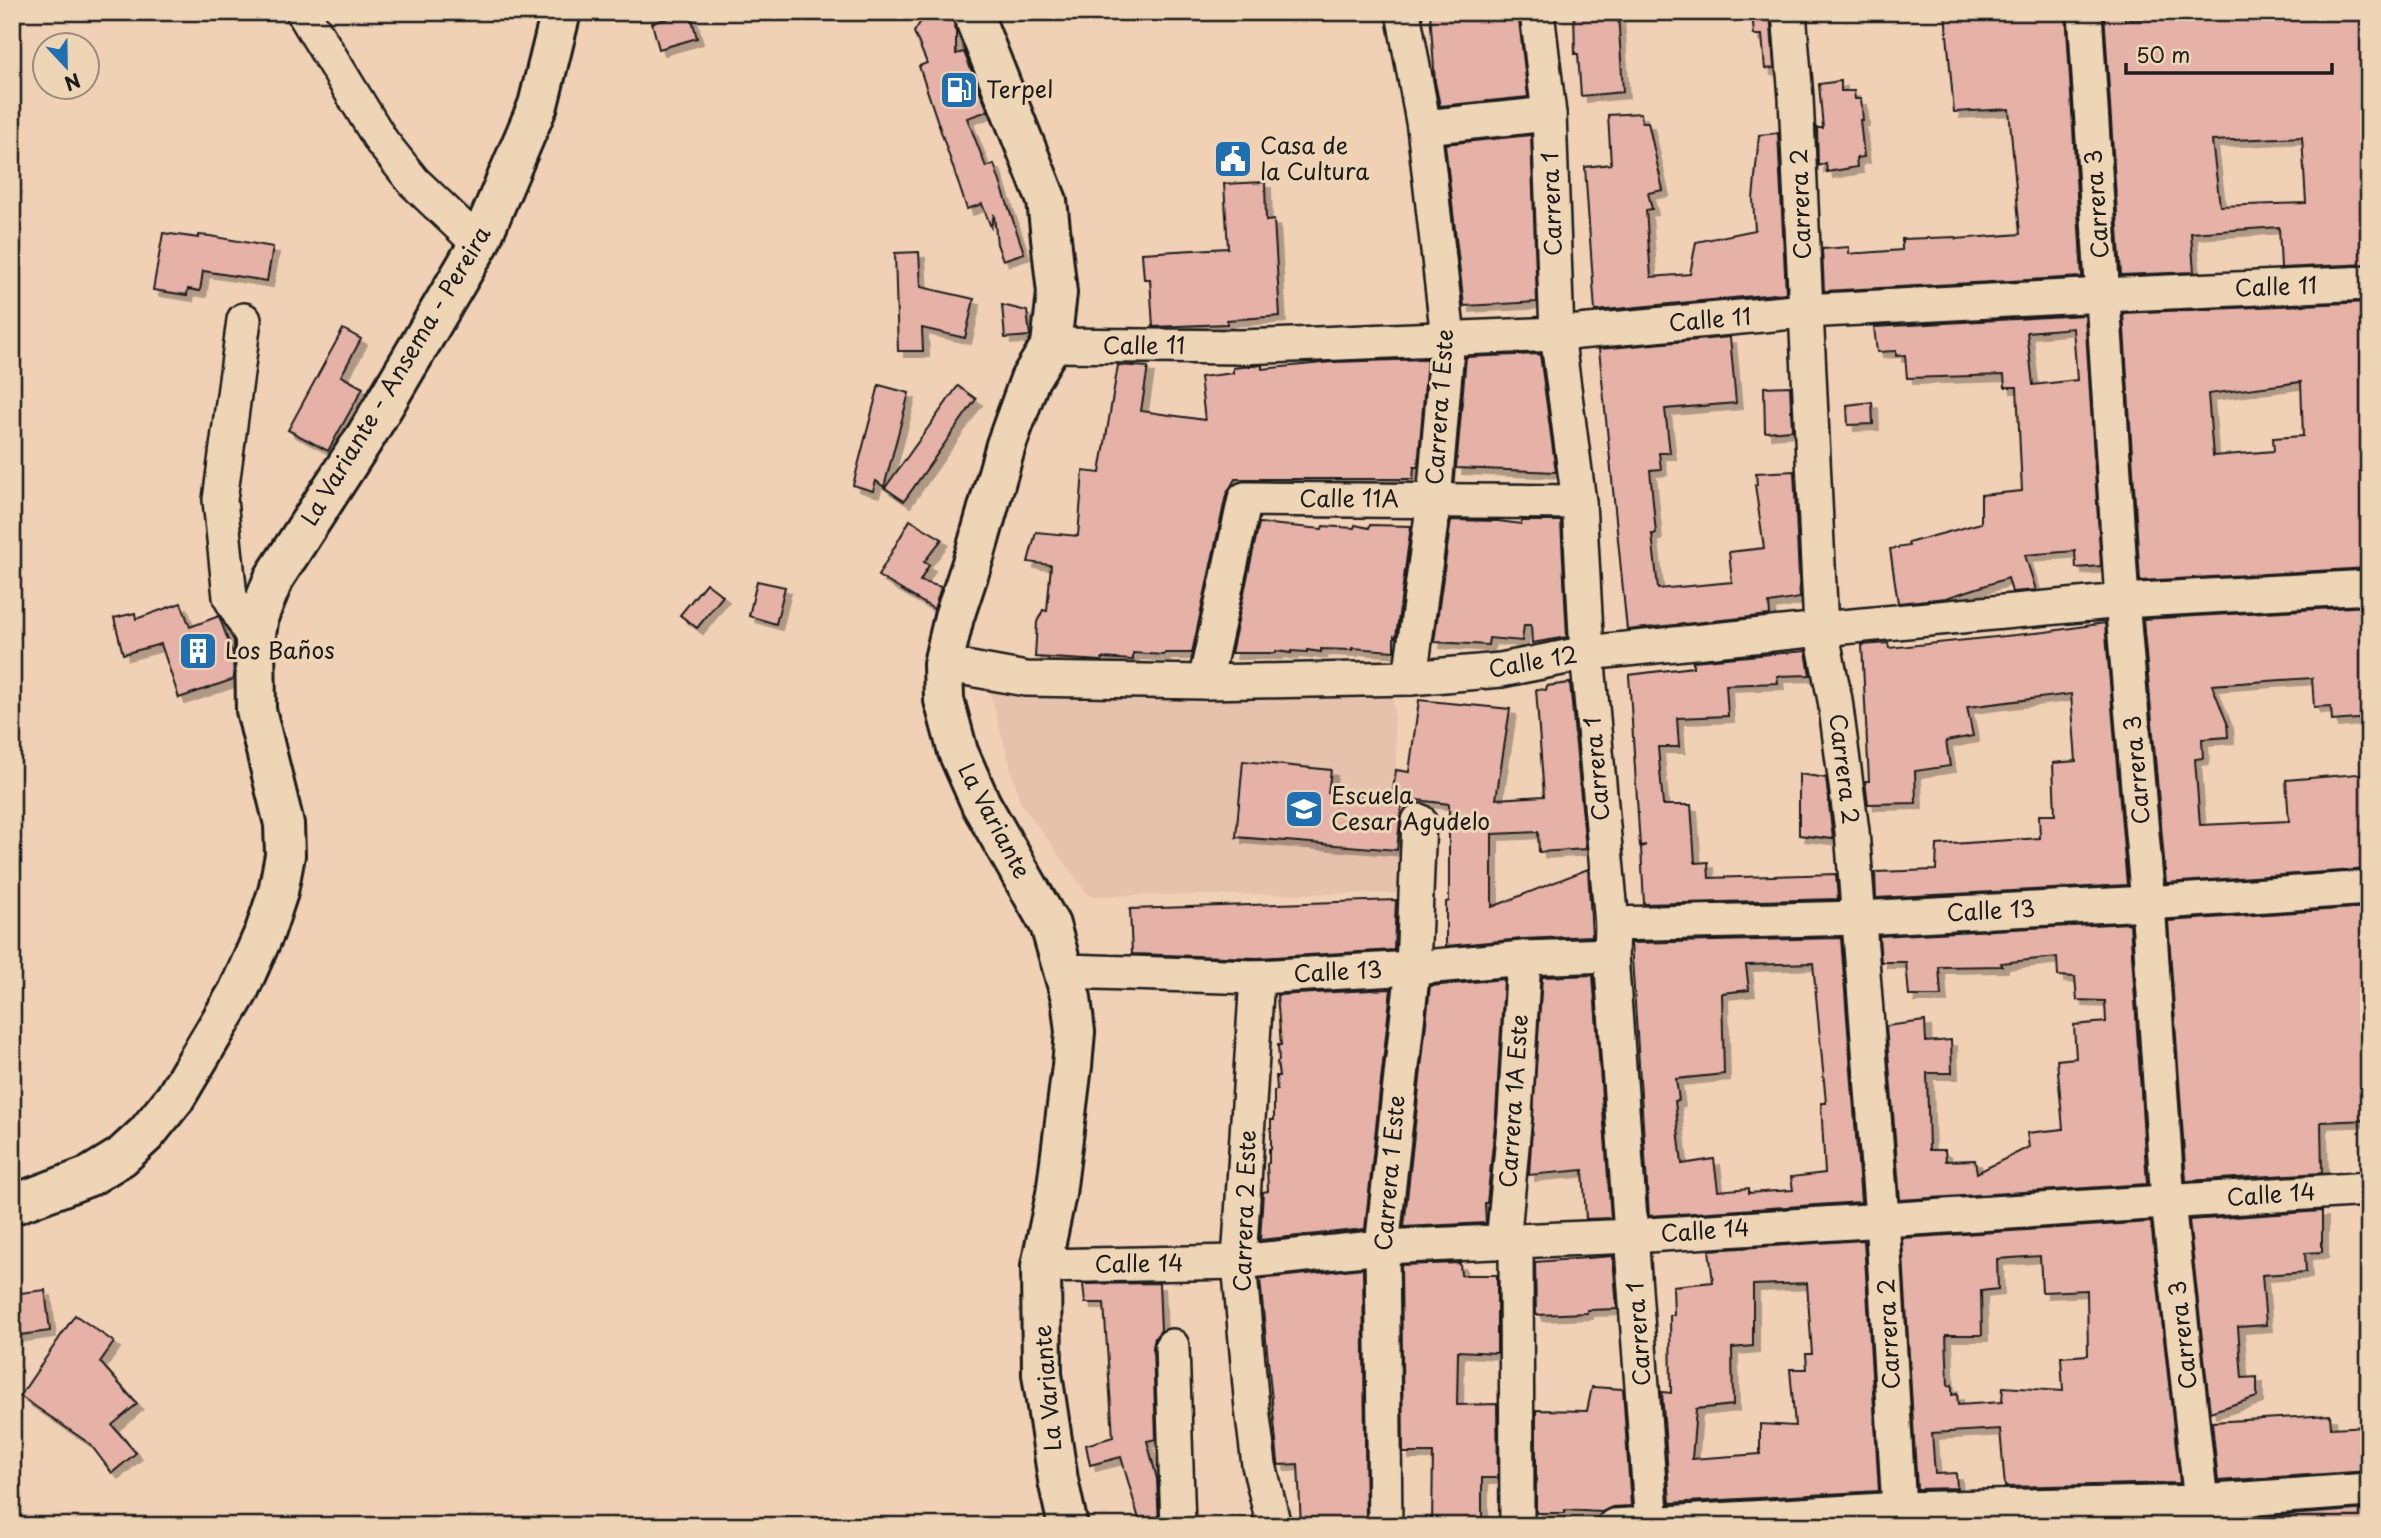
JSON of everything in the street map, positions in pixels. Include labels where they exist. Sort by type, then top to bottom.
[{"type":"main road","name":"La Variante - Ansema - Pereira","points":[[257,628],[274,578],[367,434],[479,244],[538,105],[561,12]]},
{"type":"main road","name":"La Variante","points":[[981,14],[1013,121],[1047,201],[1057,293],[1051,345],[1030,379],[1006,445],[954,617],[943,664],[944,700],[958,752],[981,804],[1050,925],[1071,998],[1075,1032],[1072,1066],[1056,1195],[1041,1266],[1042,1374],[1058,1480],[1068,1526]]},
{"type":"main road","points":[[12,1205],[90,1176],[121,1157],[146,1134],[175,1098],[238,992],[265,931],[278,892],[285,855],[285,824],[256,710],[257,628]]},
{"type":"street","points":[[303,12],[382,142],[414,182],[479,244]]},
{"type":"street","name":"Carrera 1 Este","points":[[1403,12],[1424,127],[1448,338],[1434,500],[1410,678]]},
{"type":"street","name":"Carrera 1","points":[[1537,12],[1549,114],[1557,334],[1579,502],[1587,653],[1612,940],[1652,1525]]},
{"type":"street","name":"Carrera 2","points":[[1789,12],[1796,98],[1821,629],[1835,700],[1849,804],[1882,1218],[1900,1517]]},
{"type":"street","name":"Carrera 3","points":[[2085,12],[2122,601],[2148,903],[2168,1202],[2202,1514]]},
{"type":"street","points":[[1424,127],[1549,114]]},
{"type":"street","name":"Calle 11","points":[[1051,345],[1242,347],[1557,334],[1805,311],[2369,283]]},
{"type":"street","points":[[244,320],[220,500],[230,597],[257,628]]},
{"type":"street","name":"Calle 11A","points":[[1205,682],[1245,499],[1579,502]]},
{"type":"street","name":"Calle 12","points":[[943,664],[1026,679],[1205,682],[1410,678],[1501,670],[1587,653],[1821,629],[2122,601],[2369,587]]},
{"type":"street","name":"Carrera 1 Este","points":[[1385,1526],[1382,1247],[1413,968],[1419,821]]},
{"type":"street","name":"Calle 13","points":[[1064,971],[1257,977],[1413,968],[1524,958],[1612,940],[1859,918],[2369,888]]},
{"type":"street","name":"Carrera 1A Este","points":[[1517,1526],[1509,1243],[1524,958]]},
{"type":"street","name":"Carrera 2 Este","points":[[1257,977],[1239,1262],[1258,1454],[1274,1526]]},
{"type":"street","name":"Calle 14","points":[[1041,1266],[1239,1262],[1382,1247],[1632,1236],[2369,1189]]},
{"type":"street","points":[[1172,1346],[1178,1526]]},
{"type":"street","points":[[1614,1526],[1900,1517],[2202,1514],[2369,1490]]},
{"type":"shaded area","points":[[989,689],[1393,694],[1402,893],[1089,896],[1020,802]]},
{"type":"building","points":[[690,12],[697,38],[659,49],[652,23]]},
{"type":"building","points":[[1430,12],[1518,12],[1528,97],[1440,106],[1435,82]]},
{"type":"building","points":[[1574,12],[1618,12],[1623,92],[1581,96],[1578,54],[1575,54]]},
{"type":"building","points":[[1752,12],[1770,12],[1774,68],[1765,69],[1762,35],[1754,35]]},
{"type":"building","points":[[1945,12],[2066,12],[2082,277],[1824,291],[1822,249],[1849,247],[1849,254],[1902,250],[1902,239],[1956,239],[2020,234],[2009,109],[1954,112]]},
{"type":"building","points":[[2104,12],[2124,12],[2125,20],[2174,18],[2174,12],[2369,12],[2369,264],[2281,268],[2279,227],[2191,233],[2194,272],[2121,275]],"holes":[[[2302,137],[2306,203],[2220,206],[2212,141]]]},
{"type":"building","points":[[951,13],[956,30],[956,54],[964,52],[988,111],[967,118],[986,167],[994,164],[1024,253],[1003,260],[997,244],[994,214],[991,227],[982,204],[967,209],[919,66],[927,63],[914,32],[925,15]]},
{"type":"building","points":[[1841,81],[1841,91],[1854,91],[1855,99],[1861,99],[1864,157],[1856,158],[1857,167],[1827,172],[1826,163],[1818,166],[1817,128],[1823,128],[1819,84]]},
{"type":"building","points":[[1641,113],[1642,122],[1648,122],[1663,190],[1648,193],[1652,209],[1646,210],[1651,277],[1690,274],[1696,242],[1755,230],[1753,199],[1759,135],[1778,133],[1786,293],[1595,311],[1585,167],[1611,164],[1608,115]]},
{"type":"building","points":[[1531,135],[1537,302],[1464,306],[1445,144]]},
{"type":"building","points":[[1265,182],[1266,221],[1274,220],[1280,316],[1227,320],[1227,324],[1153,327],[1150,279],[1144,279],[1142,253],[1228,248],[1224,184]]},
{"type":"building","points":[[163,233],[199,238],[199,235],[210,236],[273,247],[267,281],[203,271],[200,291],[188,289],[187,295],[153,290]]},
{"type":"building","points":[[919,252],[921,287],[974,299],[965,338],[922,328],[923,351],[898,351],[895,253]]},
{"type":"building","points":[[2369,302],[2369,568],[2140,581],[2123,313]],"holes":[[[2301,382],[2303,436],[2273,438],[2274,451],[2213,456],[2208,394]]]},
{"type":"building","points":[[1002,305],[1027,311],[1030,336],[1005,338]]},
{"type":"building","points":[[2085,315],[2101,566],[2076,568],[2075,551],[2025,555],[2036,590],[2012,592],[2008,578],[1946,598],[1898,603],[1890,549],[1909,546],[1908,543],[1981,523],[1981,495],[2022,491],[2017,387],[2005,387],[2004,375],[1907,378],[1905,355],[1896,356],[1896,351],[1877,352],[1874,327]],"holes":[[[2073,328],[2077,380],[2033,385],[2027,332]]]},
{"type":"building","points":[[343,329],[361,339],[341,376],[363,388],[328,451],[288,430]]},
{"type":"building","points":[[1730,337],[1736,403],[1665,409],[1670,453],[1659,453],[1661,469],[1650,470],[1656,534],[1652,534],[1658,589],[1732,582],[1729,552],[1764,548],[1755,485],[1756,473],[1794,471],[1800,598],[1769,603],[1770,615],[1627,630],[1599,349]]},
{"type":"building","points":[[1540,354],[1556,472],[1456,468],[1466,357]]},
{"type":"building","points":[[1427,359],[1418,467],[1414,467],[1413,479],[1235,479],[1226,495],[1192,653],[1133,653],[1133,660],[1102,658],[1102,661],[1035,657],[1037,622],[1043,610],[1047,611],[1051,565],[1028,562],[1036,532],[1078,536],[1083,471],[1100,473],[1118,365],[1148,367],[1141,411],[1205,420],[1200,377],[1233,373],[1233,368],[1262,365],[1262,369],[1333,362]]},
{"type":"building","points":[[879,385],[909,393],[884,487],[876,481],[873,491],[853,485]]},
{"type":"building","points":[[958,386],[976,399],[904,501],[885,488]]},
{"type":"building","points":[[1790,386],[1792,430],[1765,432],[1764,387]]},
{"type":"building","points":[[1872,402],[1873,424],[1848,425],[1847,405]]},
{"type":"building","points":[[910,520],[942,539],[924,562],[929,565],[920,581],[941,587],[934,609],[878,576]]},
{"type":"building","points":[[1451,520],[1521,524],[1522,521],[1561,521],[1567,637],[1532,643],[1531,625],[1524,625],[1522,641],[1489,638],[1488,645],[1434,642]]},
{"type":"building","points":[[1259,523],[1322,529],[1323,526],[1411,526],[1394,651],[1352,648],[1321,649],[1321,652],[1307,650],[1291,653],[1231,653]]},
{"type":"building","points":[[757,581],[785,587],[776,624],[749,616]]},
{"type":"building","points":[[706,583],[723,596],[697,628],[680,615]]},
{"type":"building","name":"Los Baños","points":[[181,603],[190,627],[219,616],[233,654],[234,679],[179,698],[161,644],[123,654],[114,618],[135,613],[136,619]]},
{"type":"building","points":[[2369,606],[2369,718],[2332,721],[2331,706],[2314,707],[2312,678],[2212,685],[2227,723],[2228,737],[2202,739],[2203,758],[2195,759],[2200,825],[2289,821],[2286,780],[2369,773],[2369,869],[2166,883],[2143,619]]},
{"type":"building","points":[[2105,623],[2127,885],[1876,898],[1875,872],[1936,870],[1937,845],[2040,838],[2039,815],[2055,815],[2053,763],[2076,761],[2071,694],[1967,707],[1973,736],[1946,741],[1950,766],[1915,771],[1916,803],[1868,804],[1865,781],[1869,781],[1862,645],[1888,643],[1889,648]]},
{"type":"building","points":[[1806,651],[1810,675],[1777,676],[1778,683],[1726,685],[1728,716],[1677,718],[1679,747],[1658,747],[1663,805],[1691,805],[1695,863],[1708,862],[1709,878],[1836,874],[1838,899],[1644,904],[1641,847],[1646,845],[1640,846],[1629,675],[1693,667],[1693,661]]},
{"type":"building","points":[[1570,683],[1586,849],[1539,852],[1538,832],[1492,834],[1492,907],[1588,869],[1592,936],[1446,946],[1449,804],[1392,797],[1396,770],[1409,772],[1419,700],[1510,709],[1496,799],[1544,796],[1536,689],[1546,690],[1547,686]]},
{"type":"building","points":[[1243,761],[1331,770],[1328,793],[1402,800],[1397,850],[1236,837]]},
{"type":"building","points":[[1799,774],[1826,778],[1833,839],[1799,835]]},
{"type":"building","points":[[1396,900],[1394,950],[1257,958],[1132,954],[1130,909]]},
{"type":"building","points":[[2369,907],[2369,1120],[2321,1122],[2322,1173],[2186,1181],[2168,921]]},
{"type":"building","points":[[2130,923],[2147,1184],[1900,1200],[1886,1026],[1925,1021],[1926,1042],[1951,1040],[1952,1073],[1927,1073],[1929,1150],[1945,1150],[1946,1161],[1975,1160],[1977,1173],[2029,1147],[2027,1133],[2063,1129],[2057,1060],[2076,1058],[2074,1025],[2106,1022],[2105,1001],[2077,1000],[2075,977],[2058,976],[2057,957],[2001,963],[2002,966],[1939,967],[1941,996],[1909,996],[1906,962],[1881,962],[1879,936]]},
{"type":"building","points":[[1841,938],[1861,1202],[1649,1216],[1631,943]],"holes":[[[1813,963],[1826,1103],[1821,1103],[1825,1173],[1791,1177],[1793,1190],[1749,1193],[1749,1188],[1718,1191],[1714,1159],[1682,1164],[1675,1101],[1679,1100],[1676,1079],[1724,1074],[1722,993],[1749,990],[1746,965]]]},
{"type":"building","points":[[1593,975],[1611,1218],[1586,1219],[1583,1170],[1529,1175],[1542,977]]},
{"type":"building","points":[[1504,979],[1496,1114],[1485,1203],[1486,1223],[1404,1227],[1430,986]]},
{"type":"building","points":[[1391,989],[1365,1229],[1260,1240],[1263,1192],[1268,1191],[1267,1164],[1271,1149],[1271,1120],[1274,1120],[1274,1091],[1277,1090],[1276,1076],[1279,1076],[1278,1045],[1281,1045],[1277,995]]},
{"type":"building","points":[[2322,1211],[2322,1252],[2305,1253],[2306,1272],[2262,1275],[2266,1325],[2238,1327],[2242,1378],[2257,1377],[2257,1397],[2210,1412],[2189,1220]]},
{"type":"building","points":[[2151,1222],[2180,1483],[2005,1487],[2000,1429],[1932,1433],[1935,1474],[1956,1473],[1957,1488],[1917,1489],[1902,1238]],"holes":[[[2040,1256],[2042,1292],[2087,1290],[2088,1355],[2061,1357],[2063,1391],[2003,1387],[2002,1402],[1958,1405],[1957,1394],[1952,1395],[1952,1385],[1948,1386],[1946,1335],[1982,1335],[1981,1291],[1998,1289],[1997,1259]]]},
{"type":"building","points":[[1864,1240],[1879,1491],[1670,1503],[1662,1392],[1671,1393],[1670,1315],[1674,1315],[1673,1286],[1713,1282],[1709,1250]],"holes":[[[1807,1283],[1812,1354],[1806,1354],[1807,1369],[1790,1369],[1795,1426],[1760,1424],[1760,1454],[1692,1459],[1696,1409],[1733,1405],[1732,1348],[1753,1346],[1753,1285]]]},
{"type":"building","points":[[1613,1256],[1617,1309],[1536,1315],[1535,1262]]},
{"type":"building","points":[[1460,1263],[1461,1275],[1497,1275],[1497,1353],[1458,1351],[1457,1405],[1497,1404],[1498,1478],[1482,1478],[1482,1526],[1432,1526],[1433,1453],[1403,1453],[1401,1265]]},
{"type":"building","points":[[1363,1268],[1366,1526],[1301,1526],[1298,1464],[1279,1465],[1278,1462],[1260,1279]]},
{"type":"building","points":[[1159,1283],[1161,1330],[1153,1347],[1156,1439],[1147,1441],[1157,1479],[1159,1526],[1141,1526],[1121,1457],[1090,1465],[1086,1445],[1113,1437],[1104,1303],[1085,1303],[1083,1284]]},
{"type":"building","points":[[45,1290],[50,1331],[12,1336],[12,1294]]},
{"type":"building","points":[[75,1315],[114,1342],[100,1362],[137,1404],[112,1425],[136,1453],[112,1473],[90,1444],[20,1396]]},
{"type":"building","points":[[1592,1387],[1623,1389],[1631,1506],[1612,1507],[1602,1512],[1565,1510],[1565,1513],[1536,1513],[1536,1410],[1587,1411]]},
{"type":"building","points":[[2330,1415],[2331,1428],[2369,1426],[2369,1471],[2218,1481],[2212,1422]]},
{"type":"building","points":[[2369,1509],[2369,1526],[2221,1526],[2221,1520]]},
{"type":"building","points":[[2183,1522],[2183,1526],[2008,1526]]},
{"type":"place","name":"Terpel","points":[[959,90]]},
{"type":"place","name":"Casa de la Cultura","points":[[1233,159]]},
{"type":"place","name":"Los Baños","points":[[198,651]]},
{"type":"place","name":"Escuela Cesar Agudelo","points":[[1304,809]]}]
